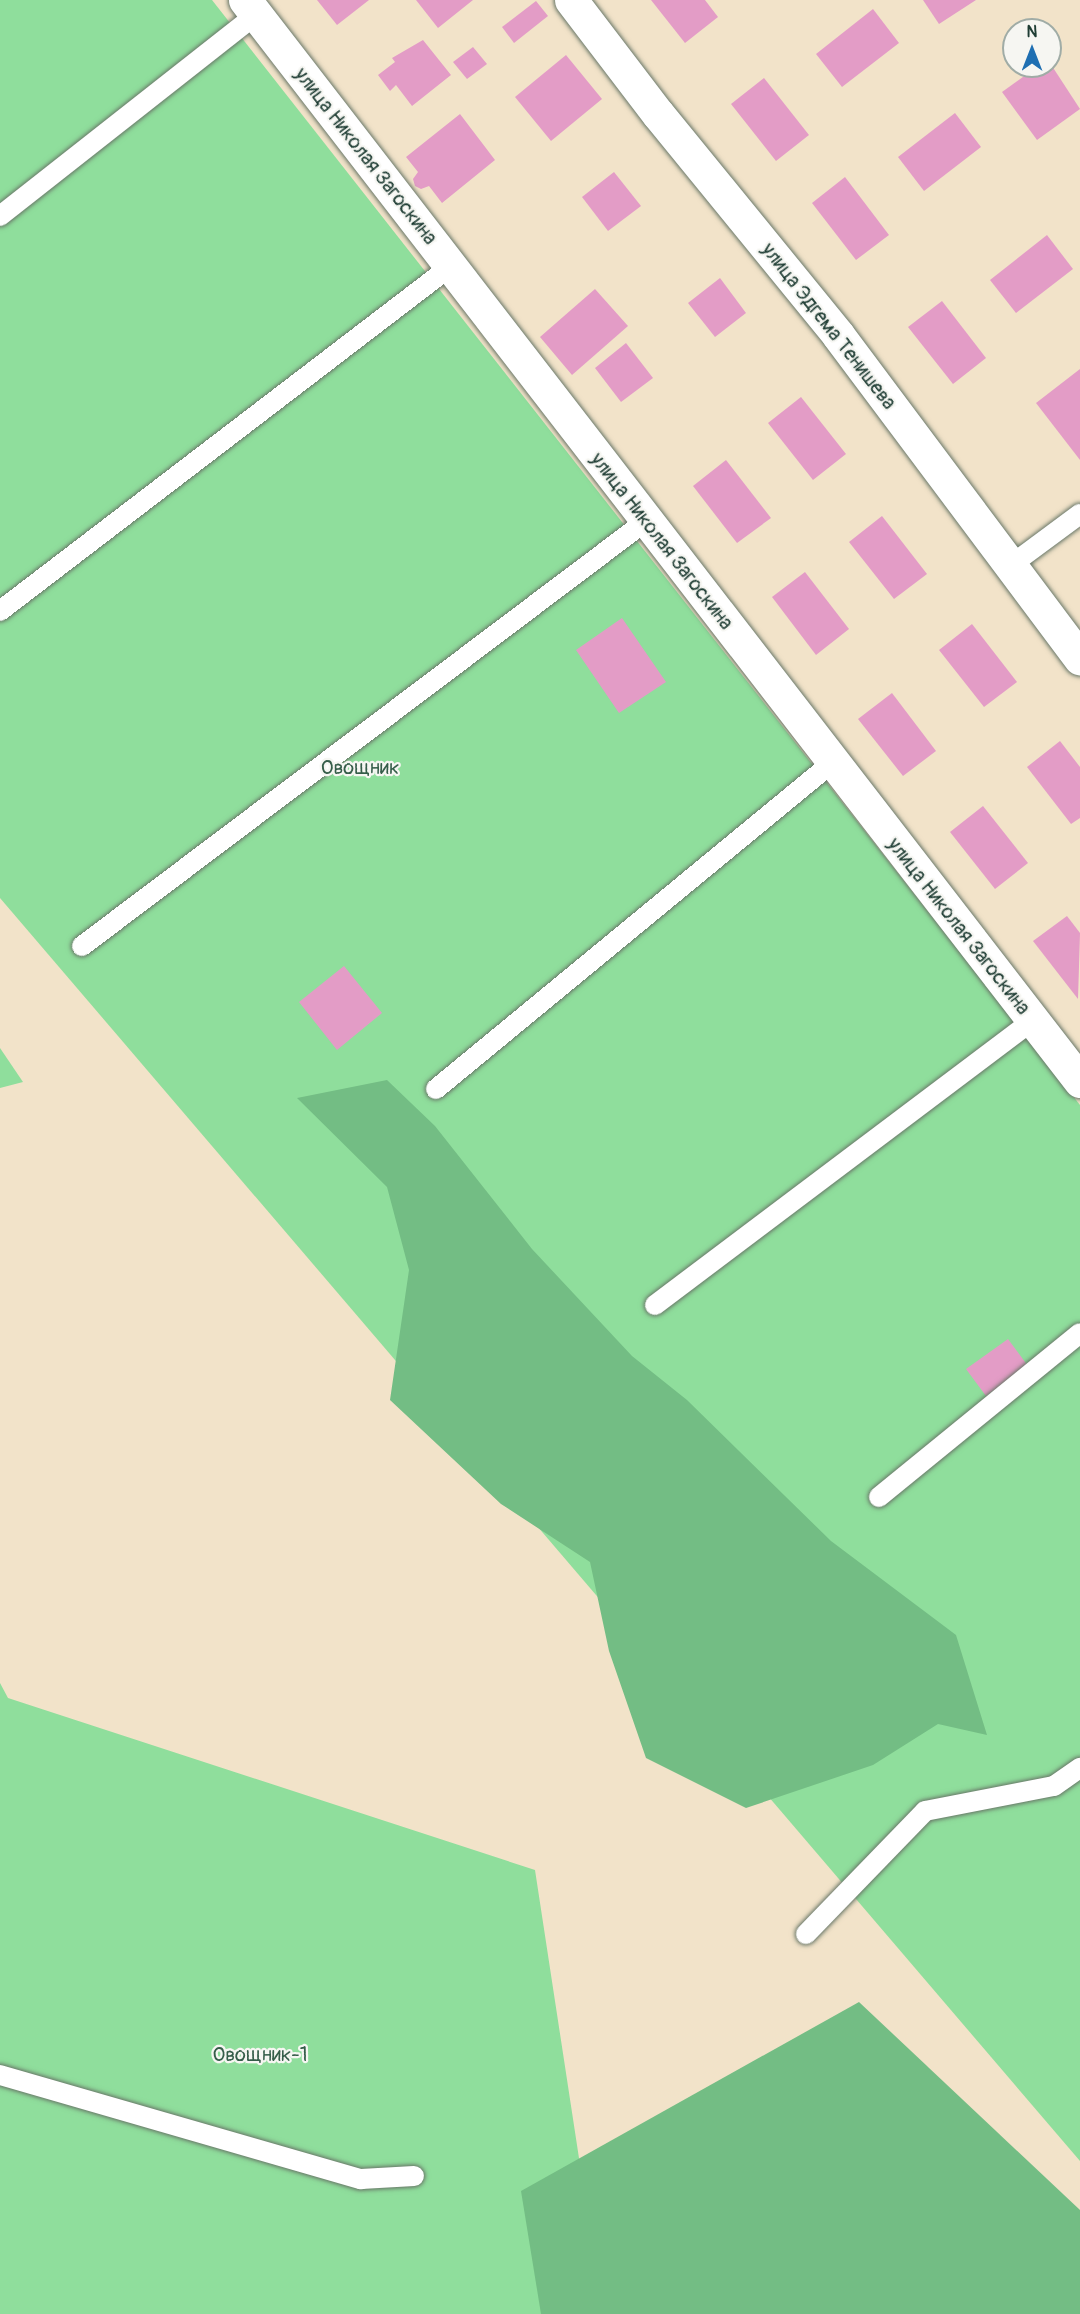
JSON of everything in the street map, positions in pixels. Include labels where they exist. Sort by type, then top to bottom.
[{"type":"street","name":"улица Эдгема Тенишева","points":[[571,0],[658,114],[838,334],[1080,658]]},
{"type":"street","name":"улица Николая Загоскина","points":[[251,7],[1080,1082]]},
{"type":"lane","points":[[0,216],[251,7]]},
{"type":"lane","points":[[0,611],[451,266]]},
{"type":"lane","points":[[1011,565],[1080,514]]},
{"type":"lane","points":[[82,946],[646,521]]},
{"type":"lane","points":[[436,1089],[833,762]]},
{"type":"lane","points":[[655,1305],[1032,1021]]},
{"type":"lane","points":[[879,1497],[1080,1333]]},
{"type":"lane","points":[[806,1934],[925,1811],[1054,1786],[1080,1768]]},
{"type":"lane","points":[[0,2075],[361,2179],[414,2176]]},
{"type":"green space","name":"Овощник","points":[[0,0],[212,0],[1080,1105],[1080,2161],[0,898]]},
{"type":"green space","points":[[0,1048],[23,1082],[0,1088]]},
{"type":"green space","points":[[387,1080],[435,1126],[532,1249],[632,1356],[687,1400],[831,1541],[956,1635],[987,1735],[938,1724],[873,1765],[746,1808],[646,1758],[609,1651],[590,1562],[501,1504],[390,1400],[409,1270],[387,1187],[297,1098]]},
{"type":"green space","name":"Овощник-1","points":[[0,1683],[8,1698],[535,1870],[597,2276],[607,2314],[0,2314]]},
{"type":"green space","points":[[859,2002],[1080,2210],[1080,2314],[541,2314],[521,2191]]},
{"type":"building","points":[[317,0],[369,0],[337,25]]},
{"type":"building","points":[[416,0],[473,0],[438,28]]},
{"type":"building","points":[[651,0],[705,0],[718,17],[685,43]]},
{"type":"building","points":[[923,0],[976,0],[939,24]]},
{"type":"building","points":[[536,1],[548,16],[514,43],[502,27]]},
{"type":"building","points":[[873,9],[899,43],[842,87],[816,54]]},
{"type":"building","points":[[423,40],[451,75],[412,106],[396,85],[390,91],[378,75],[395,62],[392,58]]},
{"type":"building","points":[[473,47],[487,64],[467,79],[453,62]]},
{"type":"building","points":[[566,55],[602,99],[551,141],[515,97]]},
{"type":"building","points":[[764,78],[809,135],[776,161],[731,104]]},
{"type":"building","points":[[1021,78],[1060,78],[1080,109],[1037,140],[1002,92]]},
{"type":"building","points":[[955,113],[981,147],[924,191],[898,157]]},
{"type":"building","points":[[460,114],[495,160],[442,203],[429,186],[421,189],[415,186],[413,179],[418,172],[406,157]]},
{"type":"building","points":[[614,172],[641,206],[608,231],[582,197]]},
{"type":"building","points":[[845,177],[889,235],[856,260],[812,203]]},
{"type":"building","points":[[1047,235],[1073,269],[1016,313],[990,280]]},
{"type":"building","points":[[720,278],[746,313],[715,337],[688,303]]},
{"type":"building","points":[[595,289],[628,326],[572,375],[540,337]]},
{"type":"building","points":[[942,301],[986,358],[953,384],[908,327]]},
{"type":"building","points":[[626,343],[653,378],[621,402],[595,368]]},
{"type":"building","points":[[1080,369],[1080,460],[1036,403]]},
{"type":"building","points":[[801,397],[846,454],[813,480],[768,423]]},
{"type":"building","points":[[726,460],[771,518],[737,543],[693,486]]},
{"type":"building","points":[[882,516],[927,574],[894,599],[849,542]]},
{"type":"building","points":[[805,572],[849,629],[816,655],[772,597]]},
{"type":"building","points":[[622,618],[666,682],[619,713],[576,650]]},
{"type":"building","points":[[972,624],[1017,682],[984,707],[939,650]]},
{"type":"building","points":[[892,693],[936,751],[903,776],[858,719]]},
{"type":"building","points":[[1060,741],[1080,767],[1080,818],[1071,824],[1027,767]]},
{"type":"building","points":[[983,806],[1028,863],[995,889],[950,832]]},
{"type":"building","points":[[1067,916],[1080,933],[1078,999],[1033,941]]},
{"type":"building","points":[[344,966],[382,1013],[337,1050],[299,1002]]},
{"type":"building","points":[[1008,1339],[1028,1366],[986,1396],[966,1369]]}]
